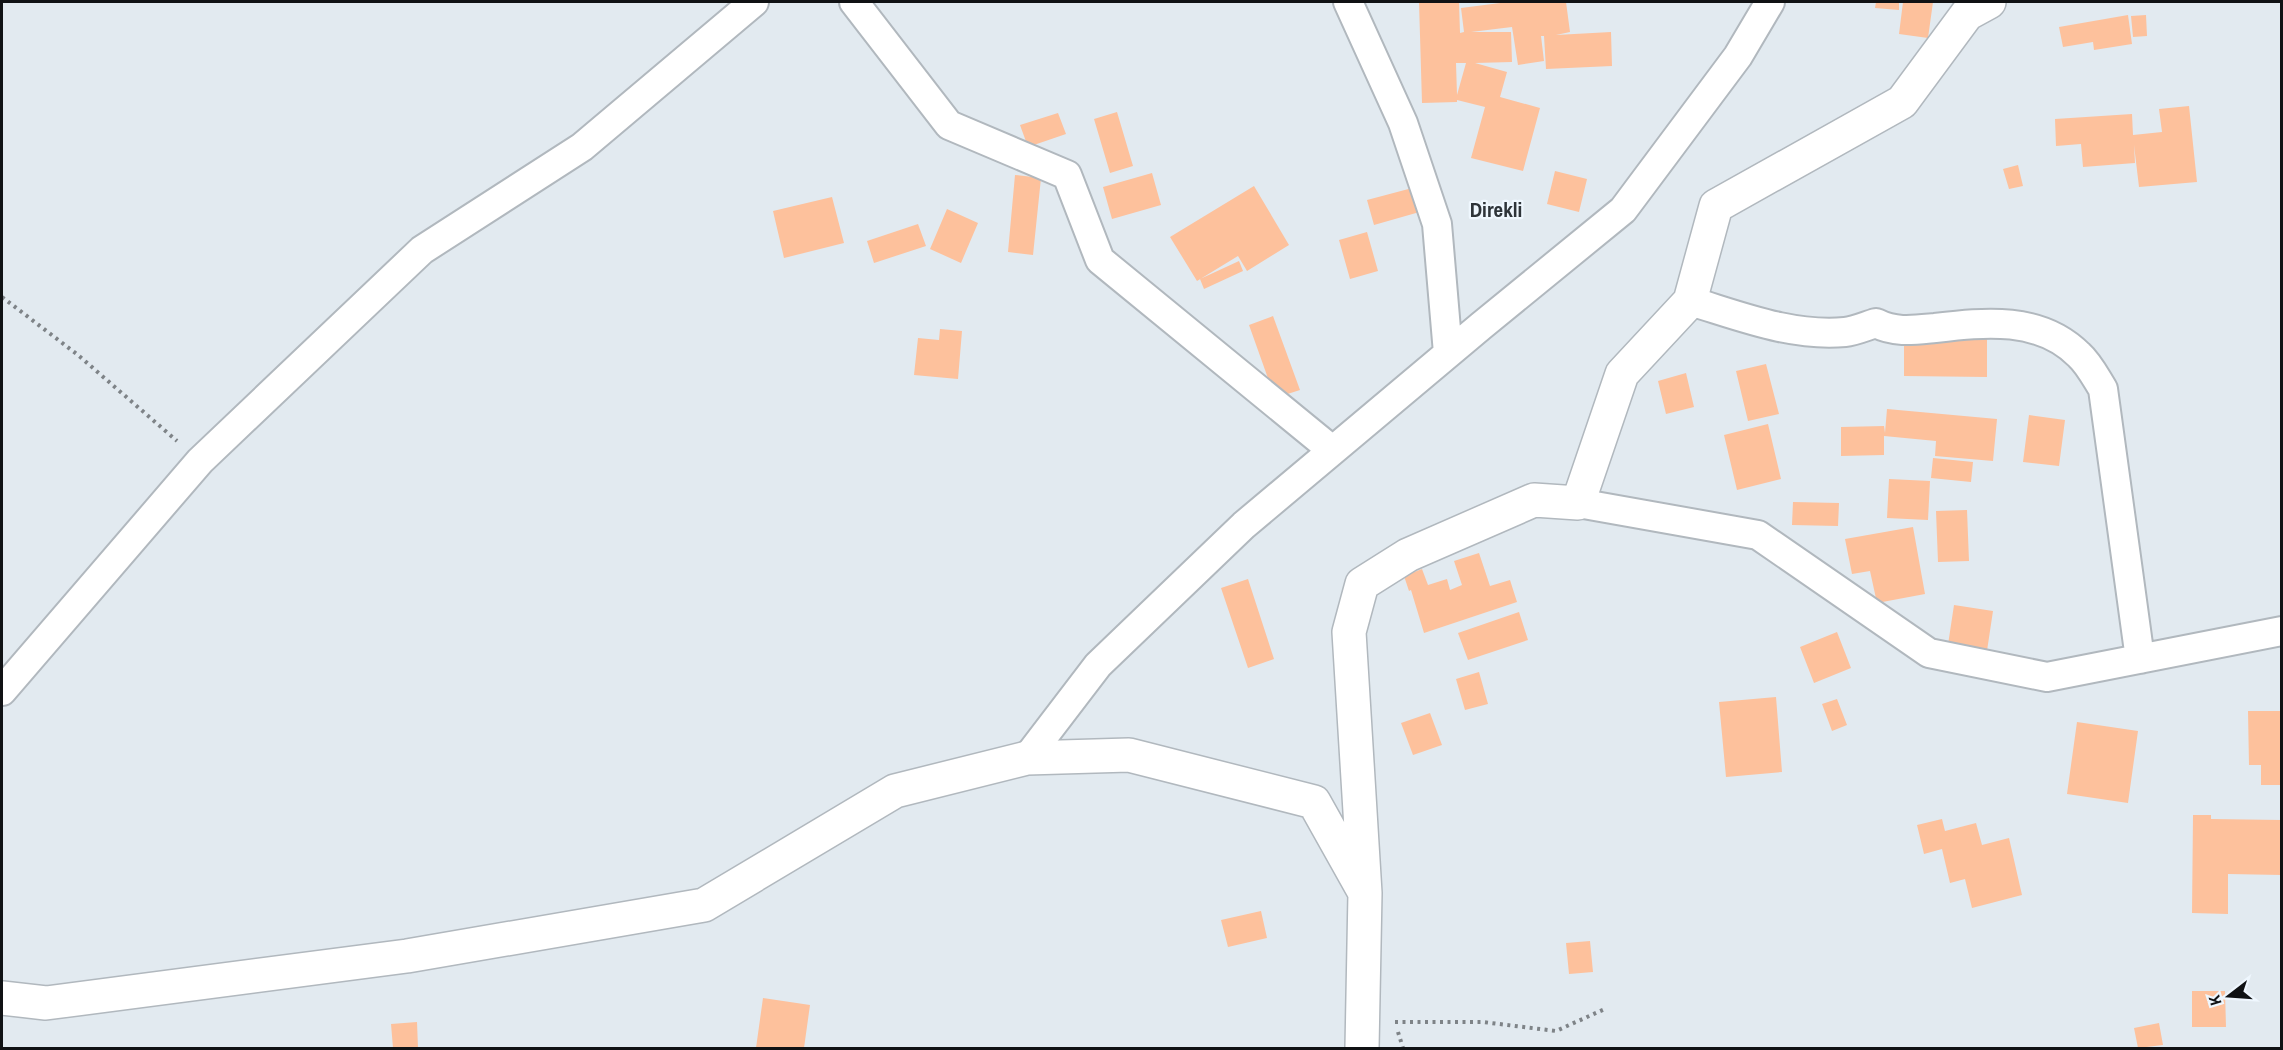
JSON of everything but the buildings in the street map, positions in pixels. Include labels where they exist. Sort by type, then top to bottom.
[{"type":"street","points":[[2,691],[200,461],[422,250],[582,147],[754,2]]},
{"type":"street","points":[[854,2],[950,125],[1067,176],[1100,260],[1332,450]]},
{"type":"street","points":[[1348,2],[1402,123],[1437,224],[1448,353]]},
{"type":"street","points":[[1027,758],[1098,665],[1244,525],[1448,353],[1623,210],[1738,56],[1770,2]]},
{"type":"street","points":[[1578,503],[1622,374],[1690,301],[1716,206],[1902,102],[1967,14],[1989,2]]},
{"type":"street","points":[[1690,301],[1784,328],[1815,331],[1846,332],[1876,323],[1888,330],[1914,330],[2004,322],[2054,335],[2080,355],[2103,389],[2139,659]]},
{"type":"street","points":[[1362,1048],[1365,893],[1349,632],[1362,584],[1408,555],[1534,500],[1578,503],[1758,535],[1929,653],[2047,677],[2282,631]]},
{"type":"street","points":[[2,998],[46,1003],[407,956],[704,904],[895,791],[1027,758],[1129,755],[1314,802],[1365,893]]},
{"type":"path","points":[[2,297],[78,355],[200,461]]},
{"type":"path","points":[[1403,1048],[1395,1022],[1483,1022],[1556,1031],[1607,1008]]},
{"type":"district","name":"Direkli","points":[[1496,209]]}]
